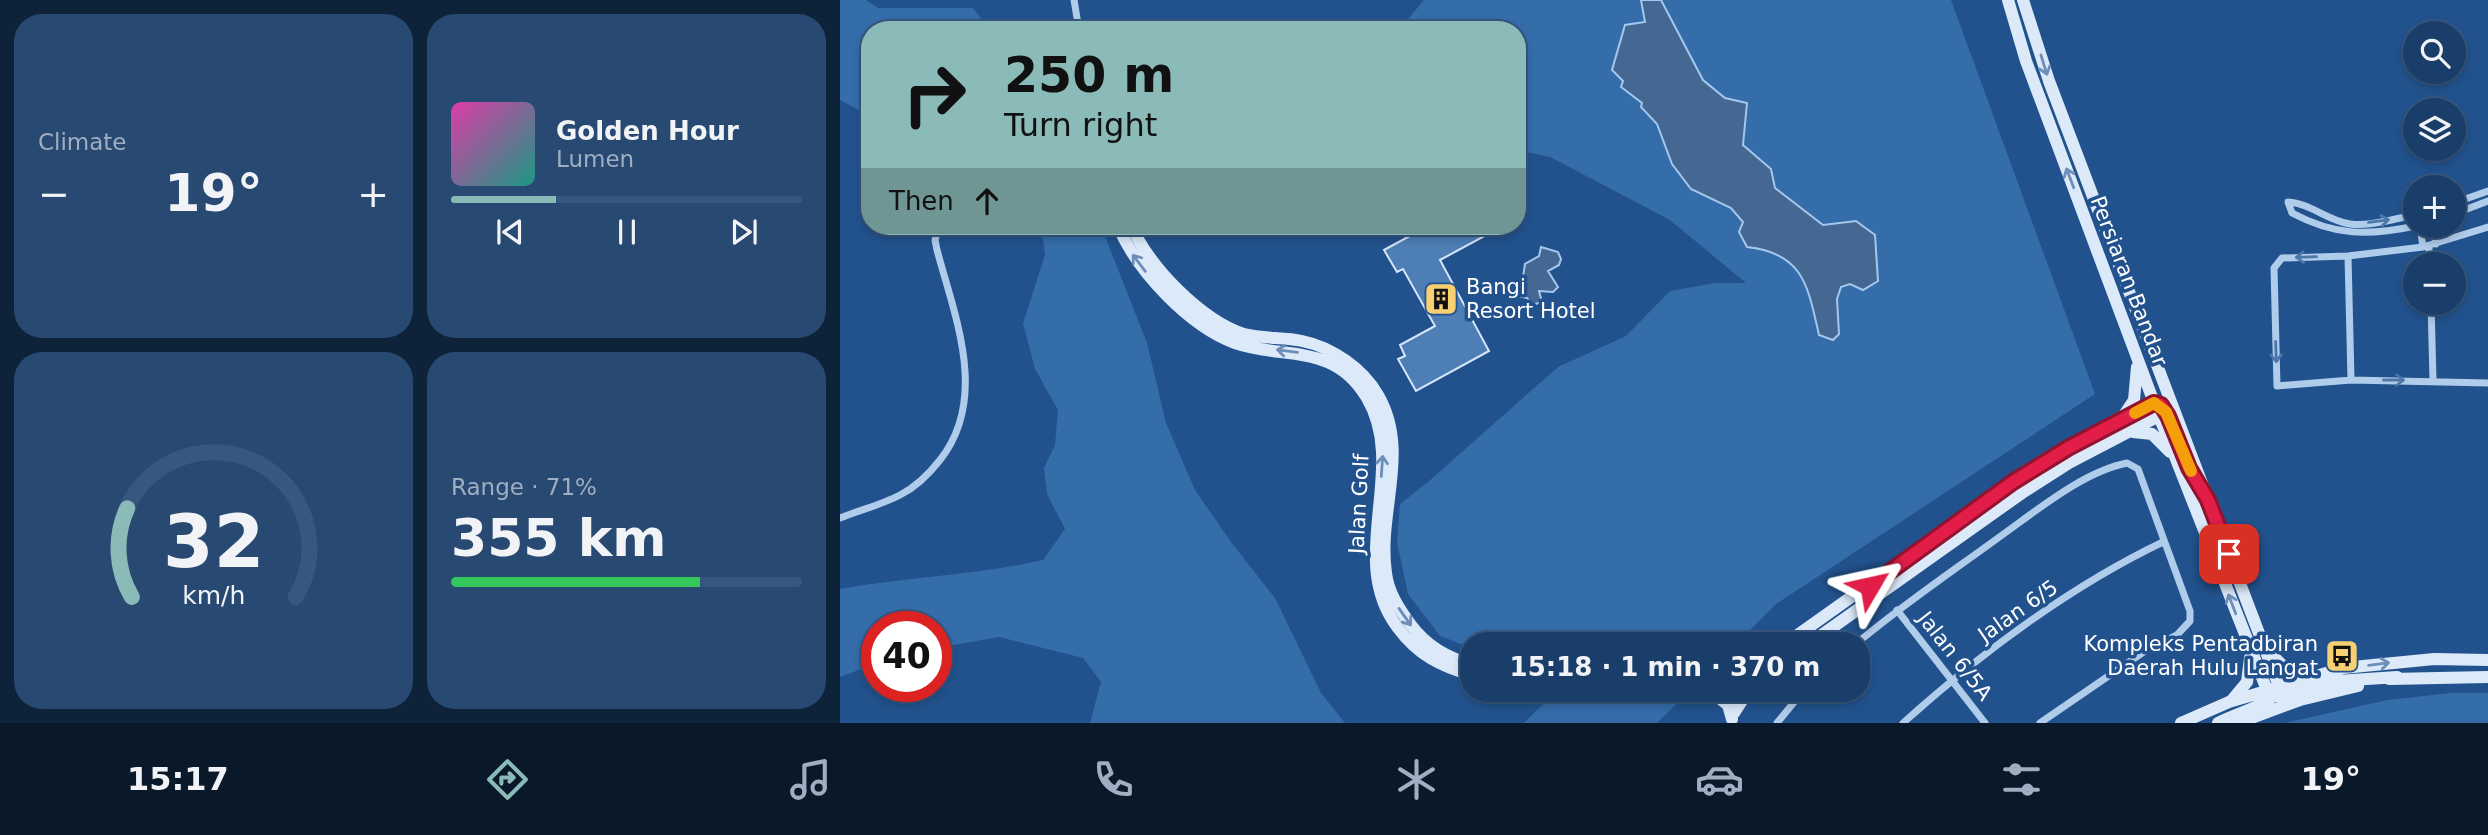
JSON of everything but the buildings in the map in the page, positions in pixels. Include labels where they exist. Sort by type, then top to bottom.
[{"type":"main road","name":"Persiaran Bandar","points":[[2008,0],[2026,61],[2159,409],[2176,461],[2250,652],[2273,691]]},
{"type":"main road","name":"Persiaran Bandar","points":[[2023,0],[2049,81],[2260,640],[2273,691]]},
{"type":"main road","name":"Jalan Golf","points":[[1129,235],[1149,276],[1212,332],[1249,347],[1313,356],[1338,368],[1362,390],[1376,417],[1382,452],[1375,551],[1382,604],[1392,621],[1414,647],[1435,662],[1460,671]]},
{"type":"main road","name":"Jalan Golf","points":[[1131,235],[1153,262],[1217,321],[1246,334],[1302,341],[1322,347],[1357,369],[1371,384],[1384,408],[1394,449],[1385,558],[1389,587],[1403,615],[1425,641],[1448,656],[1460,660]]},
{"type":"main road","points":[[2139,316],[2143,348],[2159,409],[2208,500]]},
{"type":"main road","points":[[2120,421],[2134,400],[2138,383],[2137,356]]},
{"type":"main road","points":[[1801,632],[2013,482],[2068,448],[2120,421],[2159,409]]},
{"type":"main road","points":[[1826,632],[2022,493],[2069,463],[2125,434],[2159,409]]},
{"type":"main road","points":[[2125,434],[2152,434],[2176,461]]},
{"type":"main road","points":[[2013,482],[2022,493]]},
{"type":"main road","points":[[2260,640],[2285,670],[2294,673],[2325,673]]},
{"type":"main road","points":[[2229,702],[2247,682],[2250,652]]},
{"type":"main road","points":[[2434,659],[2441,667],[2488,669]]},
{"type":"main road","points":[[2181,723],[2229,702],[2343,668],[2434,659],[2488,660]]},
{"type":"main road","points":[[2238,723],[2300,700],[2397,677]]},
{"type":"main road","points":[[2218,723],[2273,691],[2337,681],[2397,677],[2488,677]]},
{"type":"main road","points":[[1732,718],[1742,702]]},
{"type":"street","points":[[1074,0],[1078,21]]},
{"type":"street","points":[[2466,199],[2488,191]]},
{"type":"street","points":[[2466,209],[2488,201]]},
{"type":"street","points":[[2403,217],[2351,225],[2299,203],[2288,202],[2292,213],[2326,229],[2364,233],[2403,228]]},
{"type":"street","points":[[2488,227],[2429,246],[2348,256],[2282,258],[2274,268],[2277,386],[2351,380],[2488,383]]},
{"type":"street","points":[[840,517],[901,495],[929,474],[946,453],[957,432],[964,408],[965,364],[937,250],[936,235]]},
{"type":"street","points":[[2425,238],[2429,246]]},
{"type":"street","points":[[2429,252],[2430,238]]},
{"type":"street","points":[[2348,256],[2351,380]]},
{"type":"street","points":[[2431,315],[2433,380]]},
{"type":"street","points":[[1870,632],[1897,610],[2056,497],[2113,466],[2127,463],[2138,469],[2190,611],[2190,621],[2178,635],[2145,651],[2040,723]]},
{"type":"street","name":"Jalan 6/5","points":[[1903,723],[1951,680],[2097,577],[2163,542]]},
{"type":"street","name":"Jalan 6/5A","points":[[1897,610],[1985,723]]},
{"type":"street","points":[[1777,723],[1794,702]]},
{"type":"shaded area","points":[[840,0],[866,0],[878,8],[973,8],[983,21],[861,21],[861,111],[840,100]]},
{"type":"shaded area","points":[[1424,0],[1951,0],[2095,394],[1776,604],[1748,632],[1460,632],[1460,644],[1440,636],[1408,594],[1397,542],[1400,504],[1558,367],[1626,336],[1670,291],[1715,283],[1746,283],[1670,220],[1550,157],[1526,152],[1526,21],[1406,21]]},
{"type":"shaded area","points":[[1641,0],[1661,0],[1703,80],[1725,98],[1747,103],[1743,145],[1771,169],[1775,188],[1823,225],[1856,221],[1875,235],[1878,281],[1863,290],[1850,284],[1841,287],[1837,299],[1839,334],[1833,340],[1819,335],[1806,288],[1792,265],[1766,251],[1747,247],[1739,232],[1743,222],[1731,208],[1691,189],[1672,164],[1657,124],[1641,107],[1642,103],[1621,87],[1623,81],[1612,70],[1625,25],[1645,22]]},
{"type":"shaded area","points":[[1042,235],[1105,235],[1147,343],[1166,423],[1195,490],[1275,598],[1321,693],[1345,723],[1090,723],[1101,682],[1083,658],[999,637],[952,645],[952,611],[861,611],[861,669],[840,677],[840,589],[1043,560],[1065,529],[1047,494],[1044,468],[1055,445],[1058,410],[1035,369],[1023,323],[1045,255]]},
{"type":"shaded area","points":[[1541,247],[1558,252],[1561,259],[1559,265],[1548,271],[1558,287],[1553,292],[1539,291],[1542,302],[1532,305],[1527,298],[1517,296],[1516,288],[1523,277],[1525,264],[1539,256]]},
{"type":"shaded area","points":[[2451,693],[2488,693],[2488,723],[2285,723],[2387,700]]},
{"type":"shaded area","points":[[1545,702],[1679,702],[1657,723],[1524,723]]},
{"type":"slow traffic","points":[[2135,413],[2154,403],[2164,409],[2191,471]]},
{"type":"place","name":"Bangi Resort Hotel","points":[[1441,299]]},
{"type":"place","name":"Kompleks Pentadbiran Daerah Hulu Langat","points":[[2342,656]]},
{"type":"route","points":[[1870,586],[2013,482],[2068,448],[2154,403],[2161,405],[2168,416],[2189,468],[2208,500],[2229,554]]}]
